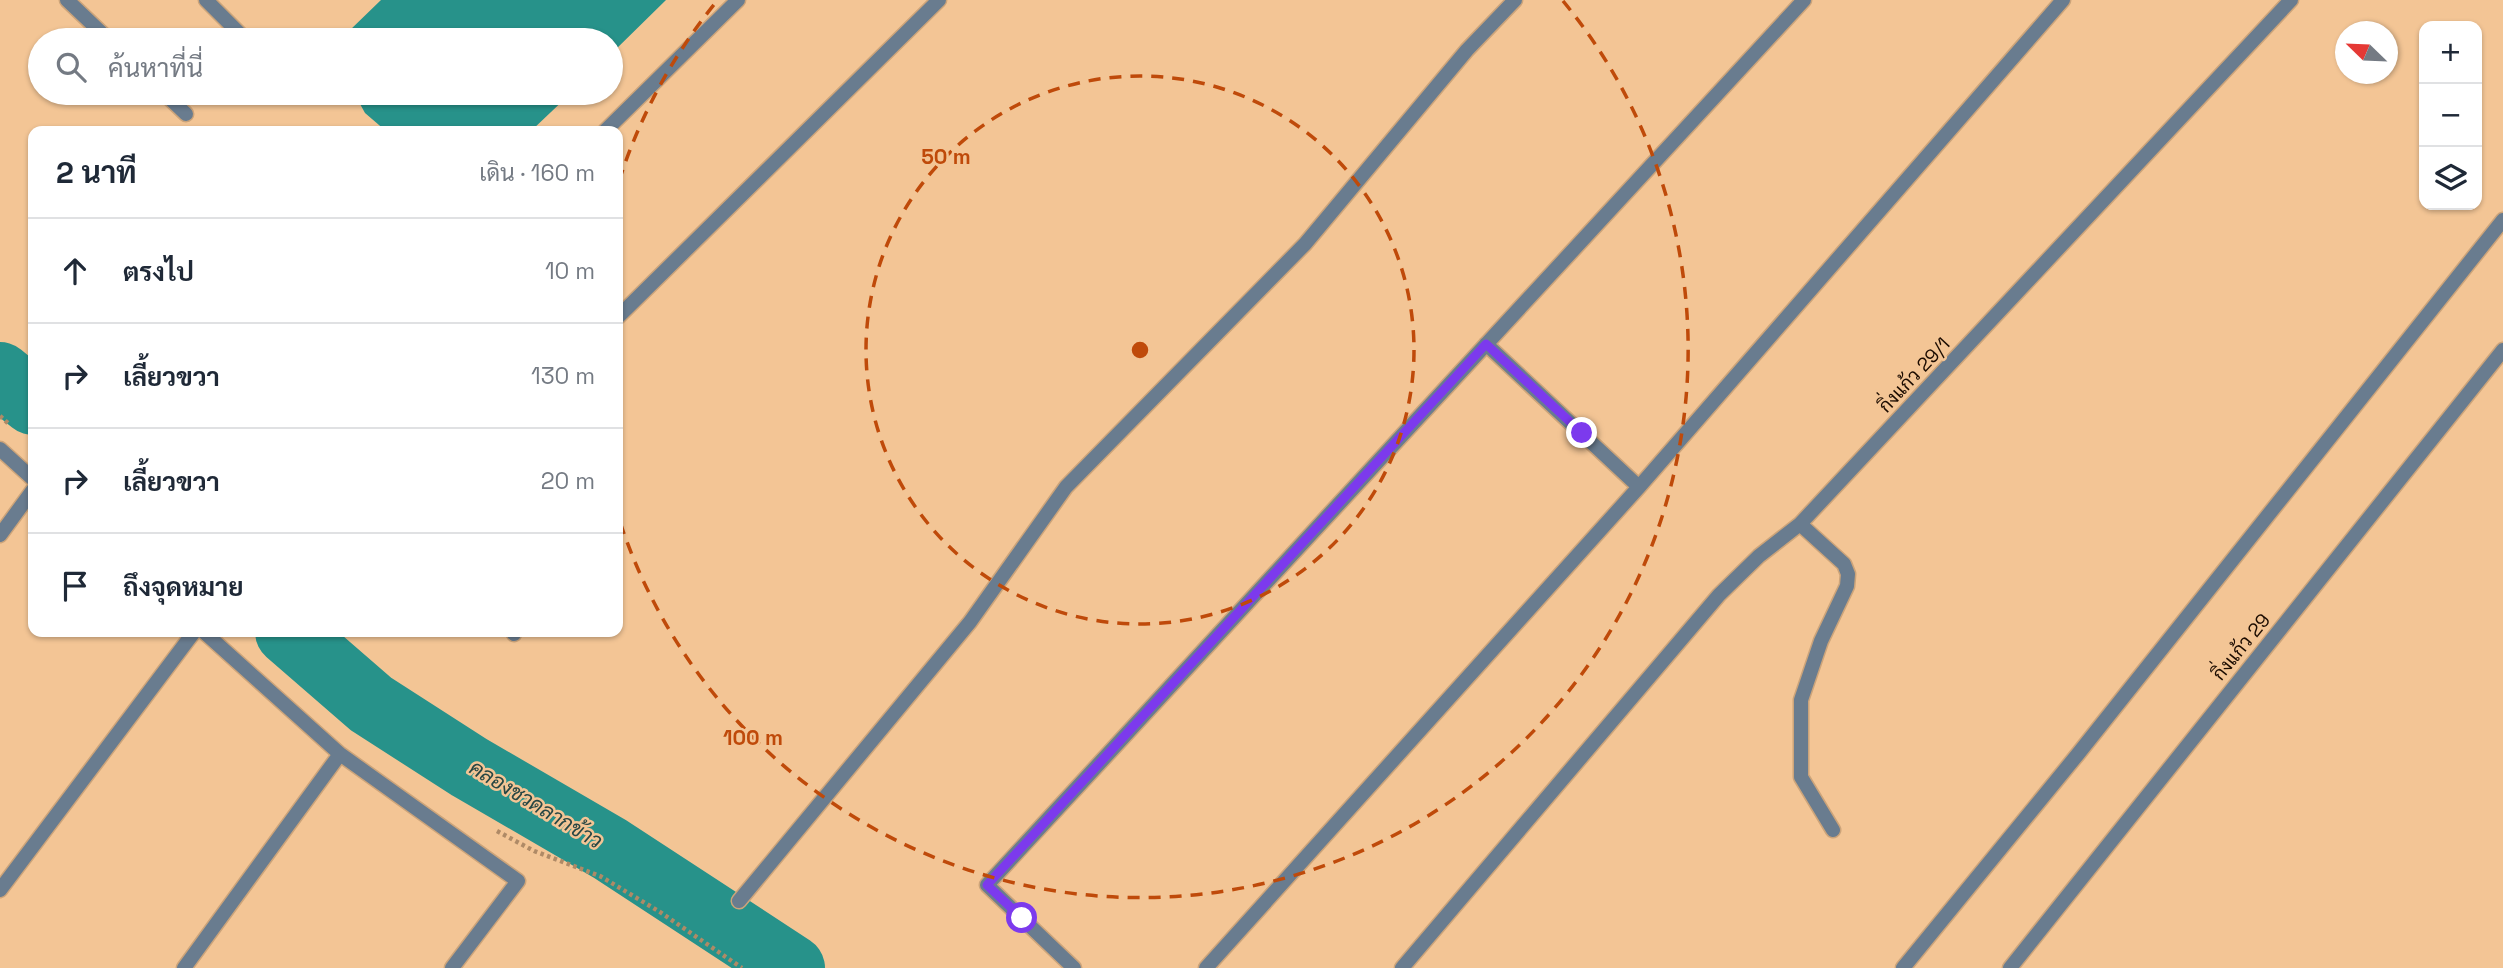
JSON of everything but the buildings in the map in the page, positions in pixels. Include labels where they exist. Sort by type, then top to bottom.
[{"type":"street","points":[[67,0],[96,28]]},
{"type":"street","points":[[206,0],[234,28]]},
{"type":"street","points":[[610,126],[738,0]]},
{"type":"street","points":[[623,312],[939,0]]},
{"type":"street","points":[[739,901],[970,622],[1066,487],[1305,244],[1467,50],[1515,0]]},
{"type":"street","points":[[1074,968],[987,885],[1804,0]]},
{"type":"street","points":[[1206,968],[1639,487],[2063,0]]},
{"type":"street","name":"กิ่งแก้ว 29/1","points":[[1402,968],[1718,595],[1759,556],[1800,524],[2291,0]]},
{"type":"street","points":[[177,105],[186,114]]},
{"type":"street","points":[[1903,968],[2503,220]]},
{"type":"street","points":[[1486,344],[1639,487]]},
{"type":"street","name":"กิ่งแก้ว 29","points":[[2010,968],[2503,351]]},
{"type":"street","points":[[0,450],[28,475]]},
{"type":"street","points":[[0,535],[28,497]]},
{"type":"street","points":[[1800,524],[1844,565],[1848,574],[1847,586],[1821,641],[1801,700],[1801,776],[1833,830]]},
{"type":"street","points":[[0,890],[190,637]]},
{"type":"street","points":[[210,637],[340,754],[518,881],[452,968]]},
{"type":"street","points":[[184,968],[340,754]]},
{"type":"path","points":[[488,827],[534,851],[600,876],[660,912],[741,968]]},
{"type":"water","points":[[381,0],[666,0],[623,42],[623,28],[352,28]]},
{"type":"water","points":[[361,105],[558,105],[536,126],[380,126],[365,113]]},
{"type":"waterway","name":"คลองชวดลากข้าว","points":[[0,375],[28,398]]},
{"type":"waterway","name":"คลองชวดลากข้าว","points":[[294,637],[371,704],[469,767],[610,849],[792,968]]},
{"type":"route","points":[[1022,918],[987,885],[1486,344],[1582,433]]}]
